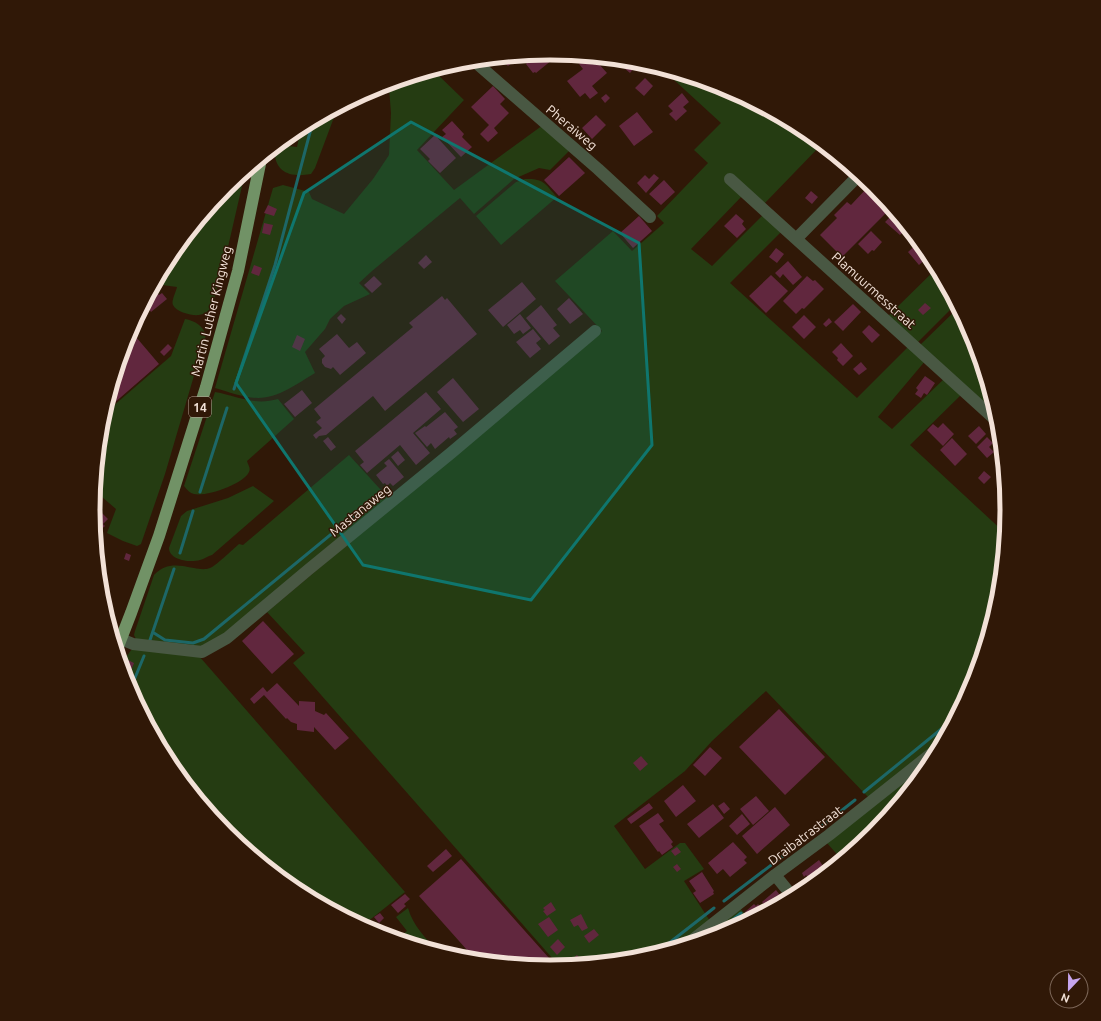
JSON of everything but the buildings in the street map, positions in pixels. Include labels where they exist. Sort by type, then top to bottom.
[{"type":"main road","name":"Martin Luther Kingweg","points":[[120,642],[159,536],[206,388],[238,271],[259,167]]},
{"type":"street","name":"Pheraiweg","points":[[481,66],[598,169],[650,218]]},
{"type":"street","name":"Plamuurmesstraat","points":[[730,179],[797,238],[990,415]]},
{"type":"street","points":[[797,238],[855,179]]},
{"type":"street","name":"Mastanaweg","points":[[120,644],[133,644],[202,652],[227,638],[302,574],[451,453],[595,331]]},
{"type":"street","name":"Draibatrastraat","points":[[707,933],[775,875],[829,835],[928,756]]},
{"type":"street","points":[[775,875],[789,892]]},
{"type":"highlighted area","points":[[411,122],[639,243],[652,445],[531,600],[363,565],[236,383],[304,193]]},
{"type":"green space","points":[[437,74],[464,100],[417,150],[454,190],[543,125],[571,149],[550,170],[539,168],[514,179],[474,214],[460,198],[372,271],[359,283],[370,294],[344,306],[330,319],[325,329],[305,352],[315,373],[281,393],[273,396],[258,398],[247,397],[215,388],[273,188],[283,185],[309,192],[312,199],[344,214],[373,179],[389,155],[391,113],[389,90]]},
{"type":"green space","points":[[670,76],[723,94],[750,106],[776,120],[818,148],[764,204],[743,195],[691,249],[712,266],[765,213],[783,230],[730,283],[857,398],[910,345],[926,360],[878,417],[892,429],[945,378],[962,394],[910,445],[1000,529],[997,569],[992,598],[986,627],[967,683],[955,710],[935,746],[869,798],[766,691],[712,741],[685,771],[614,826],[645,869],[680,843],[685,843],[704,869],[684,881],[710,921],[686,940],[667,946],[609,957],[555,961],[293,663],[305,653],[267,612],[602,331],[555,281],[613,231],[632,251],[664,223],[657,216],[708,163],[694,150],[721,123]]},
{"type":"green space","points":[[335,115],[315,168],[311,174],[290,174],[284,172],[277,163],[275,156],[276,153],[286,146],[297,147],[299,137]]},
{"type":"green space","points":[[525,179],[536,180],[544,183],[557,197],[501,245],[476,216],[516,182]]},
{"type":"green space","points":[[243,181],[212,307],[205,313],[199,315],[188,314],[177,310],[173,305],[173,299],[177,287],[160,285],[193,236],[212,213]]},
{"type":"green space","points":[[933,272],[953,307],[916,344],[887,317]]},
{"type":"green space","points":[[955,311],[977,366],[989,410],[919,346]]},
{"type":"green space","points":[[185,319],[198,324],[206,335],[165,474],[141,544],[137,546],[107,533],[116,509],[102,497],[100,499],[104,452],[109,423],[112,407],[171,356]]},
{"type":"green space","points":[[215,392],[254,401],[269,401],[278,399],[294,419],[247,461],[250,471],[246,477],[233,485],[215,492],[207,494],[194,494],[184,486]]},
{"type":"green space","points":[[349,455],[390,500],[224,637],[199,648],[136,639],[134,635],[135,631],[154,575],[168,566],[183,566],[202,569],[213,567],[239,544],[243,545]]},
{"type":"green space","points":[[253,486],[274,501],[212,555],[196,561],[186,561],[172,555],[169,548],[181,516],[187,511],[228,498]]},
{"type":"green space","points":[[132,649],[199,656],[405,892],[367,922],[325,901],[300,885],[253,849],[212,808],[176,761],[146,710],[134,683],[126,657]]},
{"type":"green space","points":[[919,770],[889,808],[839,857],[827,843]]},
{"type":"green space","points":[[739,907],[747,916],[723,927],[710,932]]},
{"type":"green space","points":[[408,908],[413,920],[432,945],[401,935],[407,931],[396,917]]},
{"type":"waterway","points":[[234,389],[275,265],[311,129]]},
{"type":"waterway","points":[[200,492],[227,408]]},
{"type":"waterway","points":[[154,633],[165,640],[193,643],[204,639],[380,494]]},
{"type":"waterway","points":[[180,553],[193,511]]},
{"type":"waterway","points":[[150,640],[174,569]]},
{"type":"waterway","points":[[133,682],[144,656]]},
{"type":"waterway","points":[[864,792],[947,724]]},
{"type":"waterway","points":[[813,833],[855,800]]},
{"type":"waterway","points":[[724,901],[804,840]]},
{"type":"waterway","points":[[665,946],[714,908]]},
{"type":"waterway","points":[[725,926],[741,913]]}]
